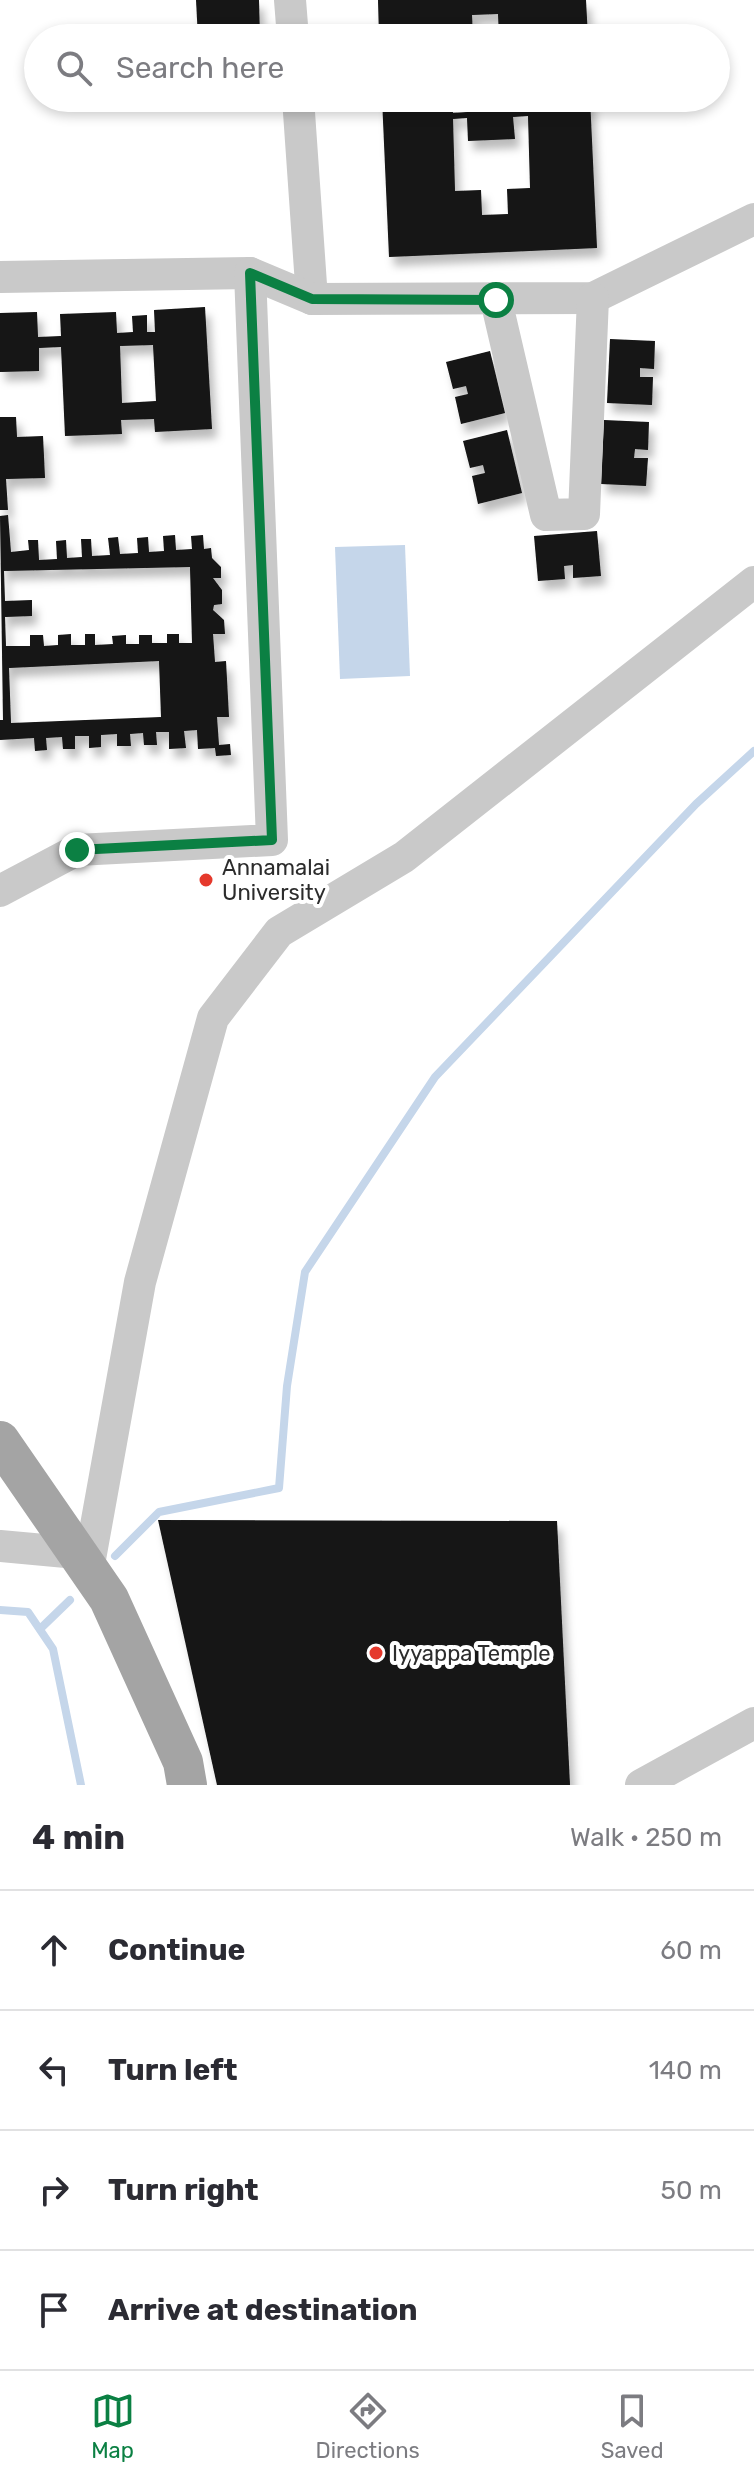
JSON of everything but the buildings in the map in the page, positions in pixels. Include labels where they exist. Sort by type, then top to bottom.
[{"type":"main road","points":[[0,1441],[109,1599],[183,1762],[187,1785]]},
{"type":"street","points":[[290,0],[292,24]]},
{"type":"street","points":[[299,112],[312,299]]},
{"type":"street","points":[[0,277],[250,273],[312,299],[593,298],[754,219]]},
{"type":"street","points":[[0,891],[77,850],[272,840],[250,273]]},
{"type":"street","points":[[496,300],[546,515],[584,514],[593,298]]},
{"type":"street","points":[[0,1546],[82,1562],[140,1282],[213,1018],[279,932],[404,857],[754,582]]},
{"type":"street","points":[[641,1785],[754,1723]]},
{"type":"water","points":[[405,545],[410,676],[340,679],[335,547]]},
{"type":"waterway","points":[[115,1556],[159,1512],[279,1488],[287,1386],[305,1272],[435,1077],[696,804],[754,751]]},
{"type":"waterway","points":[[40,1629],[70,1600]]},
{"type":"waterway","points":[[0,1610],[28,1612],[53,1649],[81,1785]]},
{"type":"place","name":"Annamalai University","points":[[206,880]]},
{"type":"place","name":"Iyyappa Temple","points":[[376,1653]]},
{"type":"route","points":[[77,850],[272,840],[250,273],[312,299],[496,300]]}]
